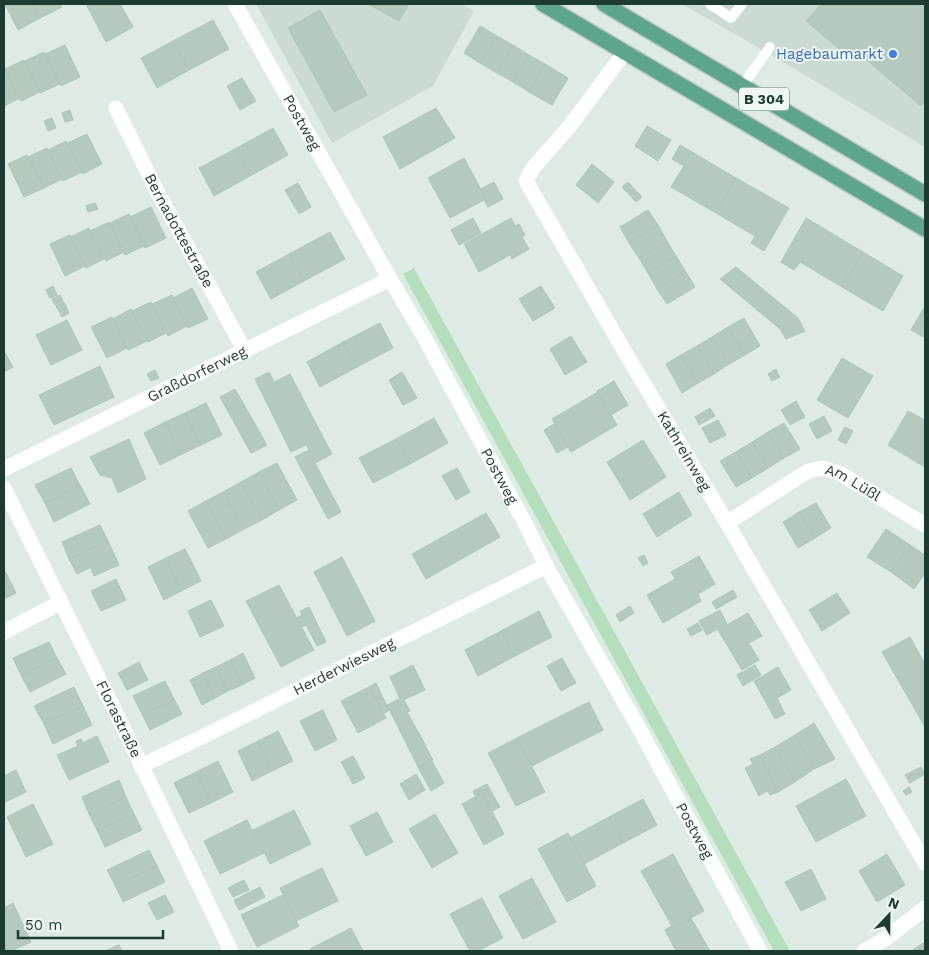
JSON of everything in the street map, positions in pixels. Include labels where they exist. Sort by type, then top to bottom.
[{"type":"main road","name":"B 304","points":[[543,4],[925,229]]},
{"type":"main road","name":"B 304","points":[[604,4],[925,194]]},
{"type":"street","name":"Postweg","points":[[235,4],[390,280],[423,335],[527,527],[546,566],[634,721],[760,951]]},
{"type":"street","name":"Kathreinweg","points":[[625,52],[568,127],[533,168],[526,181],[925,863]]},
{"type":"street","name":"Bernadottestraße","points":[[116,108],[159,195],[245,351]]},
{"type":"street","name":"Graßdorferweg","points":[[4,469],[390,280]]},
{"type":"street","name":"Am Lüßl","points":[[727,524],[808,471],[823,468],[840,474],[925,525]]},
{"type":"street","name":"Florastraße","points":[[4,488],[231,951]]},
{"type":"street","name":"Herderwiesweg","points":[[141,766],[546,566]]},
{"type":"street","points":[[4,632],[61,602]]},
{"type":"street","points":[[864,951],[885,939],[925,908]]},
{"type":"lane","points":[[710,4],[730,18],[742,4]]},
{"type":"lane","points":[[742,86],[770,47]]},
{"type":"shaded area","points":[[256,4],[462,4],[474,11],[433,86],[332,143]]},
{"type":"shaded area","points":[[682,4],[925,4],[925,147],[778,59]]},
{"type":"green space","points":[[414,268],[790,951],[774,951],[403,274]]},
{"type":"building","points":[[5,4],[32,4],[40,18],[18,30]]},
{"type":"building","points":[[32,4],[60,4],[62,7],[40,18]]},
{"type":"building","points":[[86,4],[120,4],[133,27],[106,42]]},
{"type":"building","points":[[368,4],[409,4],[399,21]]},
{"type":"building","name":"Hagebaumarkt","points":[[821,4],[925,4],[925,100],[921,106],[856,51],[850,58],[806,21]]},
{"type":"building","points":[[320,10],[367,95],[334,112],[288,28]]},
{"type":"building","points":[[213,20],[229,49],[189,70],[173,41]]},
{"type":"building","points":[[480,26],[497,36],[480,63],[464,53]]},
{"type":"building","points":[[497,36],[513,45],[497,73],[480,63]]},
{"type":"building","points":[[173,41],[189,70],[157,88],[141,58]]},
{"type":"building","points":[[65,45],[80,77],[61,86],[45,54]]},
{"type":"building","points":[[513,45],[529,55],[513,82],[497,73]]},
{"type":"building","points":[[44,52],[60,84],[40,93],[25,61]]},
{"type":"building","points":[[529,55],[545,64],[529,92],[513,82]]},
{"type":"building","points":[[24,60],[40,92],[21,101],[5,69]]},
{"type":"building","points":[[545,64],[568,78],[552,105],[529,92]]},
{"type":"building","points":[[4,67],[20,98],[4,106]]},
{"type":"building","points":[[242,78],[256,101],[240,110],[227,86]]},
{"type":"building","points":[[436,108],[455,138],[400,169],[383,137]]},
{"type":"building","points":[[70,110],[73,120],[65,122],[62,113]]},
{"type":"building","points":[[52,118],[56,128],[48,131],[44,121]]},
{"type":"building","points":[[647,126],[671,140],[658,161],[635,146]]},
{"type":"building","points":[[273,128],[288,155],[250,176],[235,149]]},
{"type":"building","points":[[87,134],[102,164],[83,174],[68,143]]},
{"type":"building","points":[[66,141],[82,172],[63,181],[48,150]]},
{"type":"building","points":[[680,145],[736,178],[716,213],[671,187],[684,166],[672,159]]},
{"type":"building","points":[[47,148],[62,179],[44,188],[28,157]]},
{"type":"building","points":[[235,149],[250,176],[214,196],[199,168]]},
{"type":"building","points":[[27,155],[44,188],[24,197],[8,164]]},
{"type":"building","points":[[464,158],[486,199],[450,218],[428,178]]},
{"type":"building","points":[[592,164],[614,182],[598,203],[576,185]]},
{"type":"building","points":[[736,178],[789,208],[764,251],[751,243],[755,236],[716,213]]},
{"type":"building","points":[[494,182],[503,199],[488,207],[481,189]]},
{"type":"building","points":[[628,182],[642,197],[636,202],[622,187]]},
{"type":"building","points":[[298,183],[311,207],[299,214],[285,190]]},
{"type":"building","points":[[95,203],[98,209],[88,212],[86,206]]},
{"type":"building","points":[[151,207],[166,238],[145,248],[130,217]]},
{"type":"building","points":[[648,210],[658,225],[629,243],[620,227]]},
{"type":"building","points":[[129,214],[144,246],[125,255],[110,223]]},
{"type":"building","points":[[473,218],[481,233],[459,245],[451,230]]},
{"type":"building","points":[[511,218],[515,226],[519,224],[525,235],[522,237],[529,249],[512,259],[510,255],[479,272],[464,244]]},
{"type":"building","points":[[806,218],[863,252],[842,287],[800,262],[794,270],[781,262]]},
{"type":"building","points":[[109,222],[124,252],[106,261],[90,231]]},
{"type":"building","points":[[658,225],[667,241],[639,258],[629,243]]},
{"type":"building","points":[[89,228],[104,259],[86,268],[71,237]]},
{"type":"building","points":[[330,232],[345,259],[304,281],[289,254]]},
{"type":"building","points":[[70,235],[85,266],[65,276],[50,244]]},
{"type":"building","points":[[667,241],[676,256],[648,273],[639,258]]},
{"type":"building","points":[[863,252],[903,276],[883,311],[842,287]]},
{"type":"building","points":[[289,254],[304,281],[271,299],[256,272]]},
{"type":"building","points":[[676,256],[686,272],[657,289],[648,273]]},
{"type":"building","points":[[736,267],[798,318],[805,331],[786,339],[780,329],[720,279]]},
{"type":"building","points":[[686,272],[695,287],[667,304],[657,289]]},
{"type":"building","points":[[53,286],[57,295],[50,298],[46,290]]},
{"type":"building","points":[[541,286],[555,308],[533,321],[519,299]]},
{"type":"building","points":[[192,288],[208,319],[188,328],[173,298]]},
{"type":"building","points":[[60,295],[63,301],[55,305],[52,299]]},
{"type":"building","points":[[172,295],[187,326],[168,336],[152,304]]},
{"type":"building","points":[[64,302],[69,313],[62,317],[56,306]]},
{"type":"building","points":[[151,302],[166,333],[148,342],[132,311]]},
{"type":"building","points":[[925,306],[925,338],[911,330]]},
{"type":"building","points":[[131,309],[147,341],[128,350],[113,319]]},
{"type":"building","points":[[112,317],[127,348],[107,358],[91,327]]},
{"type":"building","points":[[744,318],[760,346],[745,355],[728,327]]},
{"type":"building","points":[[67,320],[82,350],[51,365],[36,335]]},
{"type":"building","points":[[380,323],[393,348],[357,367],[343,342]]},
{"type":"building","points":[[728,327],[745,355],[729,364],[712,337]]},
{"type":"building","points":[[571,336],[587,362],[565,375],[550,349]]},
{"type":"building","points":[[712,337],[729,364],[714,374],[697,346]]},
{"type":"building","points":[[343,342],[357,367],[320,387],[307,362]]},
{"type":"building","points":[[697,346],[714,374],[698,383],[681,355]]},
{"type":"building","points":[[4,351],[13,367],[4,372]]},
{"type":"building","points":[[681,355],[698,383],[682,393],[666,364]]},
{"type":"building","points":[[842,358],[873,376],[848,418],[817,400]]},
{"type":"building","points":[[100,366],[114,397],[54,425],[39,395]]},
{"type":"building","points":[[776,369],[780,377],[772,381],[768,374]]},
{"type":"building","points":[[155,370],[159,378],[151,381],[147,374]]},
{"type":"building","points":[[269,372],[274,382],[290,374],[332,454],[315,463],[341,512],[328,519],[295,457],[309,450],[306,445],[291,452],[255,379]]},
{"type":"building","points":[[402,372],[417,398],[403,405],[389,380]]},
{"type":"building","points":[[614,381],[628,405],[611,415],[597,391]]},
{"type":"building","points":[[235,389],[267,445],[251,453],[220,397]]},
{"type":"building","points":[[598,392],[617,425],[571,452],[552,419]]},
{"type":"building","points":[[796,401],[805,417],[790,425],[781,410]]},
{"type":"building","points":[[206,403],[222,435],[201,445],[185,413]]},
{"type":"building","points":[[710,408],[715,416],[699,425],[695,417]]},
{"type":"building","points":[[908,411],[925,420],[925,467],[888,445]]},
{"type":"building","points":[[185,413],[201,445],[180,455],[165,422]]},
{"type":"building","points":[[824,416],[832,431],[817,439],[809,424]]},
{"type":"building","points":[[434,418],[448,443],[410,464],[396,439]]},
{"type":"building","points":[[718,420],[726,435],[710,443],[702,428]]},
{"type":"building","points":[[165,422],[180,455],[160,465],[144,433]]},
{"type":"building","points":[[784,423],[800,449],[784,458],[768,432]]},
{"type":"building","points":[[554,424],[568,447],[557,453],[544,430]]},
{"type":"building","points":[[845,427],[853,431],[846,444],[838,440]]},
{"type":"building","points":[[768,432],[784,458],[768,468],[752,442]]},
{"type":"building","points":[[129,439],[146,479],[118,493],[112,478],[100,475],[90,457]]},
{"type":"building","points":[[396,439],[410,464],[373,483],[359,458]]},
{"type":"building","points":[[643,440],[666,477],[630,500],[607,462]]},
{"type":"building","points":[[752,442],[768,468],[752,478],[736,452]]},
{"type":"building","points":[[736,452],[752,478],[736,487],[720,461]]},
{"type":"building","points":[[277,463],[297,500],[279,510],[259,472]]},
{"type":"building","points":[[71,468],[80,485],[45,503],[35,485]]},
{"type":"building","points":[[457,468],[470,492],[456,500],[442,476]]},
{"type":"building","points":[[259,472],[279,510],[262,520],[241,482]]},
{"type":"building","points":[[241,482],[262,520],[244,529],[223,492]]},
{"type":"building","points":[[80,485],[90,504],[54,522],[45,503]]},
{"type":"building","points":[[223,492],[244,529],[226,539],[206,501]]},
{"type":"building","points":[[679,492],[692,515],[657,537],[643,514]]},
{"type":"building","points":[[206,501],[226,539],[208,548],[188,511]]},
{"type":"building","points":[[816,503],[831,528],[815,538],[799,512]]},
{"type":"building","points":[[799,512],[815,538],[798,548],[783,522]]},
{"type":"building","points":[[486,513],[500,537],[426,579],[412,554]]},
{"type":"building","points":[[100,525],[108,541],[69,559],[62,542]]},
{"type":"building","points":[[886,529],[910,545],[891,572],[867,557]]},
{"type":"building","points":[[108,541],[115,556],[77,574],[69,559]]},
{"type":"building","points":[[910,545],[925,555],[925,573],[914,589],[891,572]]},
{"type":"building","points":[[185,549],[201,581],[181,591],[166,558]]},
{"type":"building","points":[[644,555],[648,563],[643,566],[638,558]]},
{"type":"building","points":[[115,556],[119,565],[94,576],[91,568]]},
{"type":"building","points":[[699,556],[715,584],[698,594],[701,601],[663,623],[647,595],[675,579],[671,572]]},
{"type":"building","points":[[342,557],[375,621],[347,636],[314,572]]},
{"type":"building","points":[[166,558],[181,591],[164,600],[148,567]]},
{"type":"building","points":[[4,572],[16,593],[4,599]]},
{"type":"building","points":[[116,579],[126,600],[101,611],[91,591]]},
{"type":"building","points":[[279,585],[314,650],[281,667],[246,601]]},
{"type":"building","points":[[733,590],[737,597],[716,609],[712,602]]},
{"type":"building","points":[[837,593],[850,613],[822,631],[809,610]]},
{"type":"building","points":[[211,600],[224,626],[200,637],[188,611]]},
{"type":"building","points":[[630,606],[634,613],[620,622],[616,615]]},
{"type":"building","points":[[309,607],[326,642],[317,646],[306,625],[302,627],[297,618],[302,615],[300,611]]},
{"type":"building","points":[[720,610],[727,624],[707,635],[699,621]]},
{"type":"building","points":[[539,611],[552,637],[515,656],[501,631]]},
{"type":"building","points":[[748,613],[762,636],[749,643],[759,660],[742,670],[718,630]]},
{"type":"building","points":[[698,623],[702,630],[691,636],[687,629]]},
{"type":"building","points":[[501,631],[515,656],[478,676],[465,650]]},
{"type":"building","points":[[910,637],[925,664],[925,727],[882,652]]},
{"type":"building","points":[[49,642],[57,658],[21,675],[13,658]]},
{"type":"building","points":[[243,653],[255,678],[242,685],[230,660]]},
{"type":"building","points":[[57,658],[66,674],[30,692],[21,675]]},
{"type":"building","points":[[562,658],[576,683],[561,691],[547,666]]},
{"type":"building","points":[[230,660],[242,685],[228,691],[216,667]]},
{"type":"building","points":[[139,662],[148,680],[127,690],[118,673]]},
{"type":"building","points":[[413,665],[425,690],[401,701],[390,677]]},
{"type":"building","points":[[755,665],[761,675],[743,686],[737,675]]},
{"type":"building","points":[[216,667],[228,691],[215,698],[203,673]]},
{"type":"building","points":[[778,667],[791,690],[777,698],[785,714],[775,719],[754,681]]},
{"type":"building","points":[[203,673],[215,698],[202,705],[190,680]]},
{"type":"building","points":[[165,681],[174,699],[142,714],[133,696]]},
{"type":"building","points":[[376,683],[389,710],[383,714],[369,687]]},
{"type":"building","points":[[74,687],[83,706],[44,724],[34,706]]},
{"type":"building","points":[[369,687],[386,718],[358,733],[341,701]]},
{"type":"building","points":[[174,699],[182,714],[150,730],[142,714]]},
{"type":"building","points":[[399,699],[401,703],[404,700],[410,711],[407,712],[426,746],[411,753],[387,705]]},
{"type":"building","points":[[589,702],[603,730],[532,766],[517,738]]},
{"type":"building","points":[[83,706],[92,725],[53,744],[44,724]]},
{"type":"building","points":[[323,710],[337,740],[315,751],[300,721]]},
{"type":"building","points":[[814,723],[835,759],[814,769],[795,735]]},
{"type":"building","points":[[278,731],[293,761],[272,771],[258,741]]},
{"type":"building","points":[[795,735],[814,769],[795,782],[775,747]]},
{"type":"building","points":[[97,736],[109,762],[69,780],[57,755],[78,746],[76,741],[81,739],[83,743]]},
{"type":"building","points":[[517,738],[545,792],[516,806],[488,753]]},
{"type":"building","points":[[258,741],[272,771],[252,781],[238,751]]},
{"type":"building","points":[[426,747],[433,760],[418,767],[412,754]]},
{"type":"building","points":[[775,747],[795,782],[778,792],[760,755]]},
{"type":"building","points":[[760,755],[778,792],[770,795],[767,791],[759,796],[745,768],[753,764],[750,759]]},
{"type":"building","points":[[353,756],[365,778],[353,784],[341,762]]},
{"type":"building","points":[[218,761],[233,792],[211,803],[196,772]]},
{"type":"building","points":[[432,761],[444,783],[431,791],[418,767]]},
{"type":"building","points":[[921,767],[925,774],[910,783],[905,775]]},
{"type":"building","points":[[16,770],[26,792],[5,802],[4,776]]},
{"type":"building","points":[[196,772],[211,803],[189,813],[174,783]]},
{"type":"building","points":[[416,774],[425,790],[409,800],[400,784]]},
{"type":"building","points":[[846,779],[866,816],[816,842],[796,806]]},
{"type":"building","points":[[119,780],[126,797],[89,814],[82,797]]},
{"type":"building","points":[[487,784],[500,807],[492,811],[482,792],[475,796],[473,791]]},
{"type":"building","points":[[909,787],[912,792],[906,795],[903,791]]},
{"type":"building","points":[[482,793],[504,834],[484,845],[462,804]]},
{"type":"building","points":[[126,797],[134,814],[97,830],[89,814]]},
{"type":"building","points":[[643,799],[657,825],[623,843],[609,817]]},
{"type":"building","points":[[33,804],[53,844],[26,857],[7,817]]},
{"type":"building","points":[[294,810],[311,844],[270,864],[253,830]]},
{"type":"building","points":[[377,812],[393,842],[366,856],[350,826]]},
{"type":"building","points":[[134,814],[142,830],[105,847],[97,830]]},
{"type":"building","points":[[435,814],[458,853],[432,868],[409,829]]},
{"type":"building","points":[[609,817],[623,843],[584,864],[570,838]]},
{"type":"building","points":[[247,820],[264,853],[220,874],[204,841]]},
{"type":"building","points":[[568,833],[596,886],[567,902],[538,849]]},
{"type":"building","points":[[149,850],[157,866],[115,885],[107,870]]},
{"type":"building","points":[[673,854],[704,911],[673,928],[641,871]]},
{"type":"building","points":[[887,854],[905,885],[877,902],[859,871]]},
{"type":"building","points":[[157,866],[165,882],[123,902],[115,885]]},
{"type":"building","points":[[322,868],[338,901],[296,921],[280,888]]},
{"type":"building","points":[[811,869],[826,899],[801,911],[785,882]]},
{"type":"building","points":[[532,878],[544,900],[511,918],[499,896]]},
{"type":"building","points":[[244,880],[249,890],[233,897],[228,888]]},
{"type":"building","points":[[260,887],[265,897],[239,910],[234,900]]},
{"type":"building","points":[[165,895],[174,912],[157,920],[148,903]]},
{"type":"building","points":[[283,895],[299,926],[257,947],[241,915]]},
{"type":"building","points":[[482,898],[503,938],[478,951],[470,951],[450,914]]},
{"type":"building","points":[[544,900],[556,922],[523,939],[511,918]]},
{"type":"building","points":[[13,903],[31,942],[11,951],[4,951],[4,908]]},
{"type":"building","points":[[691,918],[710,951],[676,951],[665,930],[671,926],[673,928]]},
{"type":"building","points":[[351,928],[363,951],[311,951],[310,949]]},
{"type":"building","points":[[925,942],[925,951],[911,951]]},
{"type":"building","points":[[119,945],[122,951],[105,951]]},
{"type":"place","name":"Hagebaumarkt","points":[[893,54]]}]
